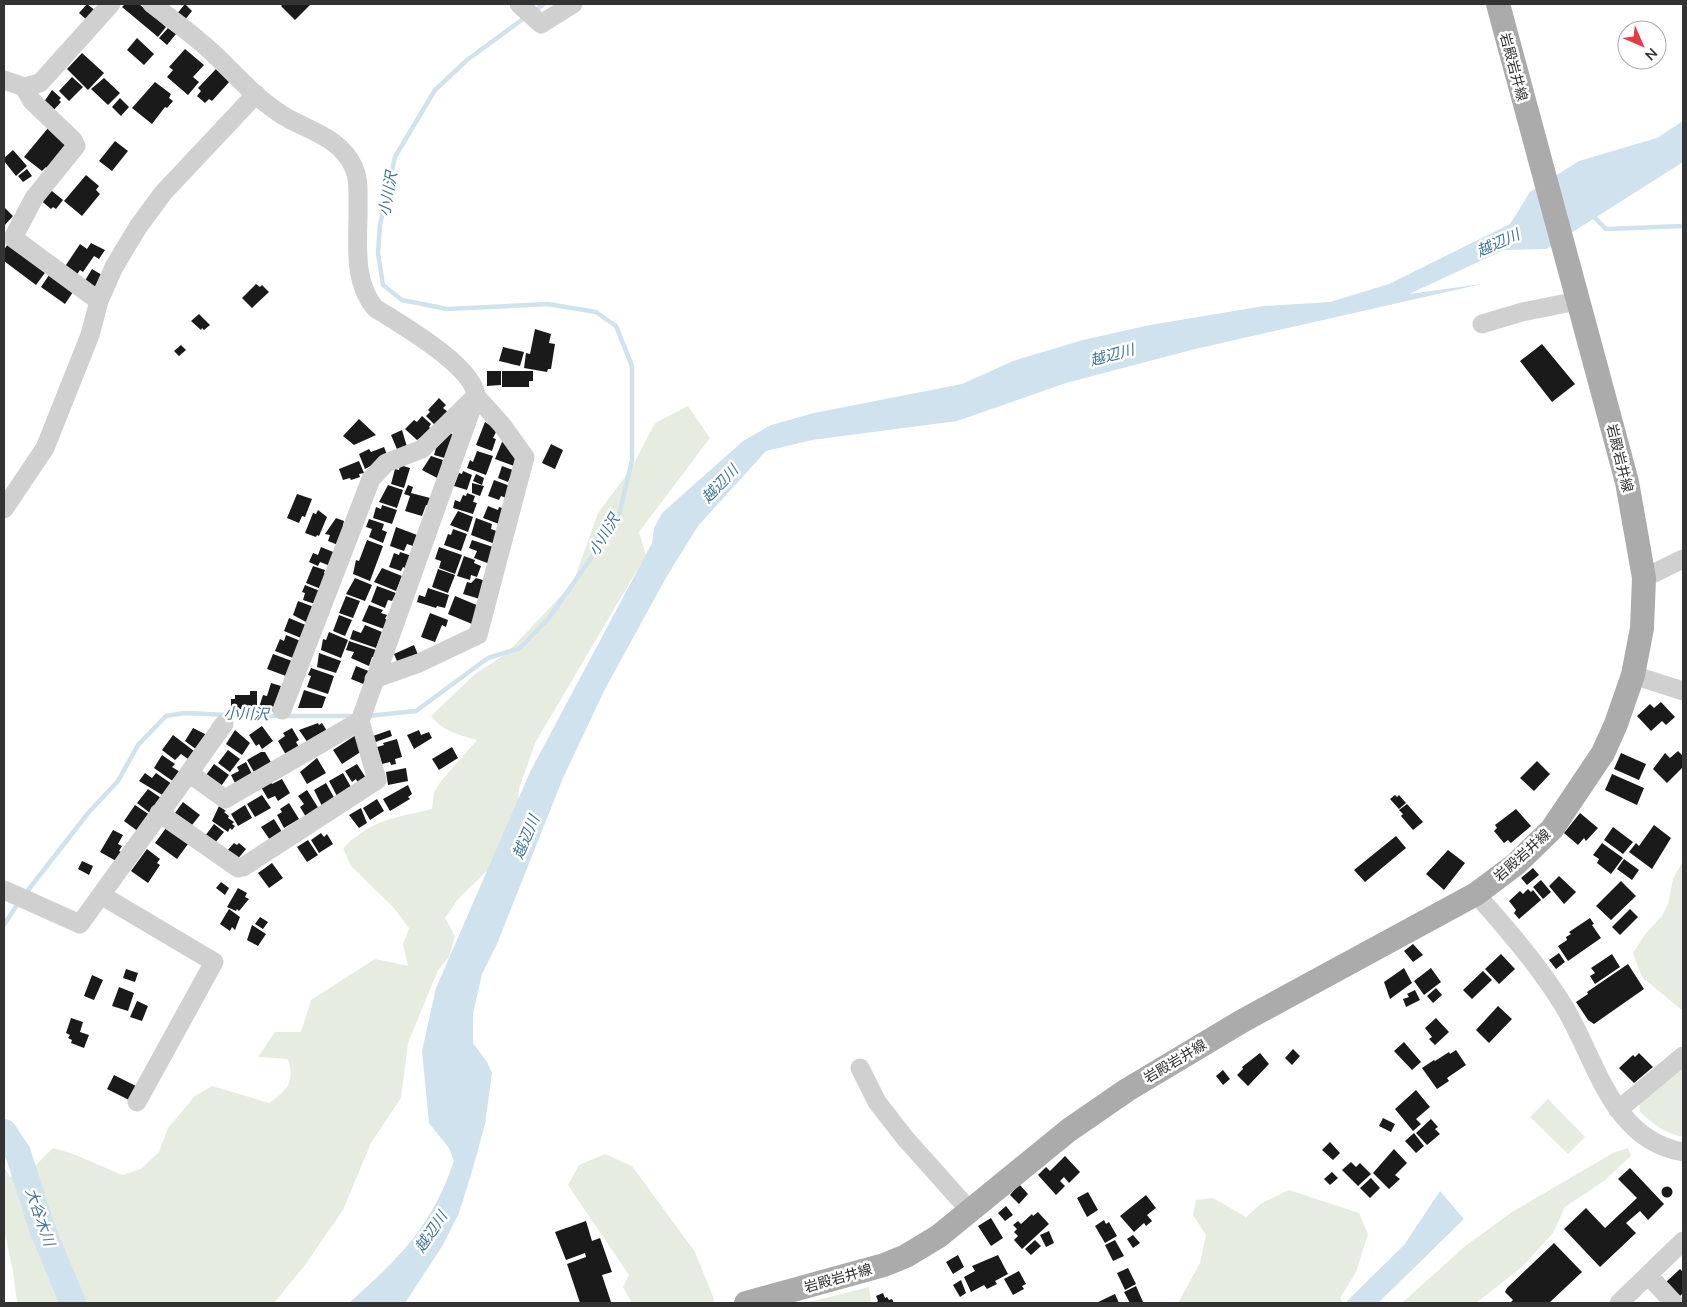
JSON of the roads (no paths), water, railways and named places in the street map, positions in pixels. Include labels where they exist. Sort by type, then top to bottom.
[{"type":"main road","name":"岩殿岩井線","points":[[746,1303],[884,1265],[906,1256],[939,1236],[971,1212],[1069,1130],[1127,1090],[1244,1020],[1476,894],[1533,848],[1552,829],[1574,799],[1603,753],[1616,724],[1633,674],[1642,628],[1644,578],[1627,482],[1498,4]]},
{"type":"street","points":[[24,88],[40,83],[111,4]]},
{"type":"street","points":[[152,4],[213,54],[256,94],[289,118],[331,140],[348,156],[358,183],[358,264],[361,284],[367,299],[375,308],[439,350],[468,378],[476,389],[476,396],[360,721],[377,780],[243,867],[238,868],[159,813]]},
{"type":"street","points":[[519,4],[541,24],[573,4]]},
{"type":"street","points":[[4,80],[24,88],[32,101],[73,140],[76,146],[34,198],[12,238],[99,301]]},
{"type":"street","points":[[4,509],[45,448],[90,335],[99,301],[114,267],[138,227],[163,193],[256,94]]},
{"type":"street","points":[[1482,324],[1522,312],[1577,301]]},
{"type":"street","points":[[374,679],[478,636],[524,457],[502,425],[476,396]]},
{"type":"street","points":[[282,710],[371,479],[386,463],[422,449],[476,396]]},
{"type":"street","points":[[1644,578],[1683,559]]},
{"type":"street","points":[[1633,674],[1683,691]]},
{"type":"street","points":[[190,773],[225,799],[360,721]]},
{"type":"street","points":[[4,890],[80,924],[224,724],[220,729]]},
{"type":"street","points":[[1476,894],[1526,952],[1566,1009],[1618,1110],[1637,1130],[1665,1149],[1683,1152]]},
{"type":"street","points":[[101,895],[214,962],[137,1102]]},
{"type":"street","points":[[1618,1110],[1683,1056]]},
{"type":"street","points":[[860,1068],[878,1102],[900,1131],[971,1212]]},
{"type":"street","points":[[1619,1303],[1683,1241]]},
{"type":"street","points":[[1648,1274],[1674,1303]]},
{"type":"water","name":"越辺川","points":[[1683,121],[1683,162],[1546,249],[1504,250],[1409,294],[1482,284],[1195,349],[1066,383],[957,421],[812,440],[766,451],[698,526],[667,576],[605,689],[563,778],[497,944],[482,974],[473,1014],[473,1043],[487,1062],[492,1073],[485,1124],[459,1213],[443,1245],[405,1303],[349,1303],[399,1256],[412,1240],[435,1205],[454,1161],[449,1148],[429,1123],[422,1051],[436,988],[530,772],[652,543],[654,528],[662,513],[743,441],[771,425],[814,413],[962,384],[1013,361],[1083,340],[1150,325],[1264,306],[1330,302],[1389,284],[1510,224],[1530,192],[1579,161],[1657,138]]},
{"type":"water","points":[[1440,1191],[1464,1219],[1378,1303],[1348,1303],[1347,1301],[1404,1245]]},
{"type":"waterway","name":"小川沢","points":[[533,12],[544,4]]},
{"type":"waterway","name":"小川沢","points":[[368,716],[416,711],[488,658],[520,648],[549,618],[612,528],[620,511],[632,460],[632,366],[616,326],[596,312],[548,304],[447,309],[402,300],[383,285],[378,253],[380,225],[395,157],[435,90],[467,60],[527,16]]},
{"type":"waterway","points":[[1591,214],[1606,229],[1683,226]]},
{"type":"waterway","name":"小川沢","points":[[25,894],[89,812],[118,781],[138,745],[166,716],[185,713],[250,716],[355,716]]},
{"type":"waterway","name":"小川沢","points":[[4,925],[19,902]]},
{"type":"waterway","name":"大谷木川","points":[[4,1132],[18,1153],[43,1231],[73,1303]]}]
